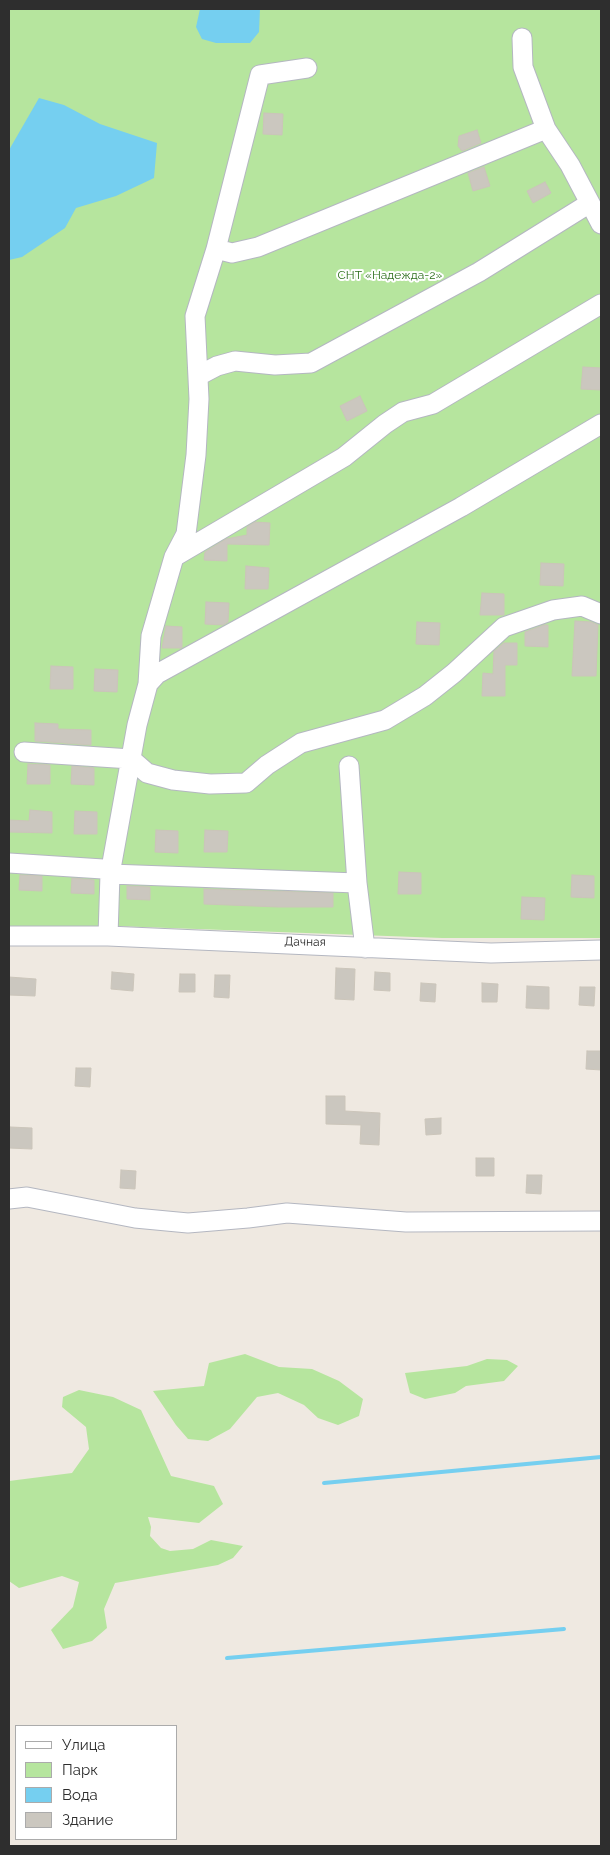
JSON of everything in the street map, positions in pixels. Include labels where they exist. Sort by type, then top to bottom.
[{"type":"street","points":[[522,38],[523,66],[546,129],[570,165],[601,224]]},
{"type":"street","points":[[108,936],[110,874],[137,725],[148,684],[151,636],[174,557],[186,534],[196,455],[199,399],[195,316],[216,249],[260,74],[307,68]]},
{"type":"street","points":[[216,249],[232,253],[258,248],[546,129]]},
{"type":"street","points":[[198,376],[217,366],[235,361],[275,365],[311,363],[479,272],[590,203]]},
{"type":"street","points":[[174,557],[344,457],[403,412],[433,404],[601,304]]},
{"type":"street","points":[[148,684],[157,674],[461,507],[601,424]]},
{"type":"street","points":[[24,752],[131,759],[148,773],[172,780],[210,784],[246,783],[267,765],[301,743],[385,720],[425,696],[454,673],[504,627],[553,610],[582,606],[601,614]]},
{"type":"street","points":[[349,766],[365,948]]},
{"type":"street","points":[[9,863],[102,870],[110,874],[358,883]]},
{"type":"street","points":[[9,937],[108,936],[491,953],[601,950]]},
{"type":"street","name":"Дачная","points":[[108,936],[601,950]]},
{"type":"street","points":[[9,1199],[27,1197],[135,1218],[188,1222],[287,1213],[406,1222],[601,1221]]},
{"type":"green space","name":"СНТ «Надежда-2»","points":[[9,9],[601,9],[601,415],[412,524],[601,432],[600,938],[442,938],[115,926],[30,927],[9,930]]},
{"type":"green space","points":[[245,1354],[279,1367],[312,1369],[339,1381],[363,1399],[359,1416],[338,1425],[318,1418],[304,1405],[278,1393],[257,1397],[230,1429],[208,1441],[188,1439],[153,1391],[204,1386],[209,1363]]},
{"type":"green space","points":[[487,1359],[507,1360],[518,1366],[504,1381],[466,1386],[455,1393],[425,1399],[410,1393],[405,1373],[467,1366]]},
{"type":"green space","points":[[79,1390],[113,1397],[141,1410],[171,1476],[214,1486],[223,1504],[199,1523],[148,1517],[151,1527],[150,1536],[161,1548],[170,1551],[193,1549],[211,1540],[243,1546],[233,1558],[218,1565],[115,1583],[104,1609],[107,1628],[92,1641],[63,1649],[51,1630],[73,1607],[79,1582],[62,1576],[19,1588],[9,1581],[9,1481],[72,1473],[89,1449],[86,1427],[62,1407],[63,1397]]},
{"type":"water","points":[[200,9],[260,9],[259,32],[250,43],[216,43],[202,39],[196,27]]},
{"type":"water","points":[[39,98],[64,105],[100,124],[157,143],[154,178],[116,196],[76,208],[65,228],[22,257],[9,260],[9,150]]},
{"type":"building","points":[[264,113],[283,114],[282,135],[263,134]]},
{"type":"building","points":[[477,130],[481,143],[462,151],[458,146],[459,136]]},
{"type":"building","points":[[484,167],[490,186],[473,191],[468,173]]},
{"type":"building","points":[[545,182],[551,193],[533,203],[527,191]]},
{"type":"building","points":[[583,367],[601,368],[601,390],[581,389]]},
{"type":"building","points":[[360,396],[367,411],[347,421],[340,406]]},
{"type":"building","points":[[255,522],[270,523],[269,545],[227,544],[227,561],[204,560],[205,552],[226,539],[247,535],[247,527]]},
{"type":"building","points":[[541,563],[564,564],[563,586],[540,585]]},
{"type":"building","points":[[246,566],[269,568],[268,589],[245,589]]},
{"type":"building","points":[[482,593],[504,594],[504,615],[480,615]]},
{"type":"building","points":[[206,602],[229,603],[228,622],[223,625],[205,624]]},
{"type":"building","points":[[575,621],[591,622],[598,625],[596,676],[572,676]]},
{"type":"building","points":[[417,622],[440,623],[439,645],[416,644]]},
{"type":"building","points":[[548,625],[548,647],[525,646],[525,632]]},
{"type":"building","points":[[166,626],[182,627],[182,648],[162,648]]},
{"type":"building","points":[[504,643],[517,643],[517,665],[505,665],[505,696],[482,696],[483,673],[493,674],[494,651]]},
{"type":"building","points":[[51,666],[73,667],[73,689],[50,689]]},
{"type":"building","points":[[95,669],[118,670],[117,692],[94,691]]},
{"type":"building","points":[[35,723],[58,724],[58,729],[91,730],[91,745],[35,741]]},
{"type":"building","points":[[28,764],[50,765],[50,784],[27,784]]},
{"type":"building","points":[[72,766],[94,768],[94,785],[71,784]]},
{"type":"building","points":[[30,810],[52,812],[52,833],[9,832],[9,820],[29,821]]},
{"type":"building","points":[[75,811],[97,812],[97,834],[74,834]]},
{"type":"building","points":[[156,830],[178,831],[178,853],[155,852]]},
{"type":"building","points":[[205,830],[228,831],[227,852],[204,852]]},
{"type":"building","points":[[399,872],[421,873],[421,894],[398,894]]},
{"type":"building","points":[[20,875],[42,876],[42,891],[19,890]]},
{"type":"building","points":[[572,875],[594,876],[594,898],[571,897]]},
{"type":"building","points":[[72,878],[94,880],[94,894],[71,893]]},
{"type":"building","points":[[127,886],[150,887],[150,900],[127,899]]},
{"type":"building","points":[[204,889],[333,893],[333,907],[204,904]]},
{"type":"building","points":[[522,897],[545,898],[544,920],[521,919]]},
{"type":"building","points":[[336,968],[355,969],[354,1000],[335,999]]},
{"type":"building","points":[[112,972],[134,974],[133,991],[111,989]]},
{"type":"building","points":[[375,972],[390,973],[390,991],[374,990]]},
{"type":"building","points":[[180,974],[195,974],[195,992],[179,992]]},
{"type":"building","points":[[215,975],[230,975],[229,998],[214,997]]},
{"type":"building","points":[[9,977],[36,979],[35,996],[9,995]]},
{"type":"building","points":[[421,983],[436,984],[435,1002],[420,1001]]},
{"type":"building","points":[[482,983],[498,984],[497,1002],[482,1002]]},
{"type":"building","points":[[527,986],[549,987],[549,1009],[526,1008]]},
{"type":"building","points":[[580,987],[595,987],[594,1006],[579,1005]]},
{"type":"building","points":[[587,1051],[601,1051],[601,1070],[586,1069]]},
{"type":"building","points":[[76,1068],[91,1068],[90,1087],[75,1086]]},
{"type":"building","points":[[326,1096],[345,1096],[345,1111],[380,1113],[379,1145],[360,1144],[361,1125],[326,1124]]},
{"type":"building","points":[[441,1118],[441,1134],[426,1135],[425,1119]]},
{"type":"building","points":[[10,1127],[32,1128],[32,1149],[9,1148]]},
{"type":"building","points":[[476,1158],[494,1158],[494,1176],[476,1176]]},
{"type":"building","points":[[121,1170],[136,1171],[135,1189],[120,1188]]},
{"type":"building","points":[[527,1175],[542,1175],[541,1194],[526,1193]]},
{"type":"waterway","points":[[324,1483],[601,1457]]},
{"type":"waterway","points":[[227,1658],[564,1629]]}]
